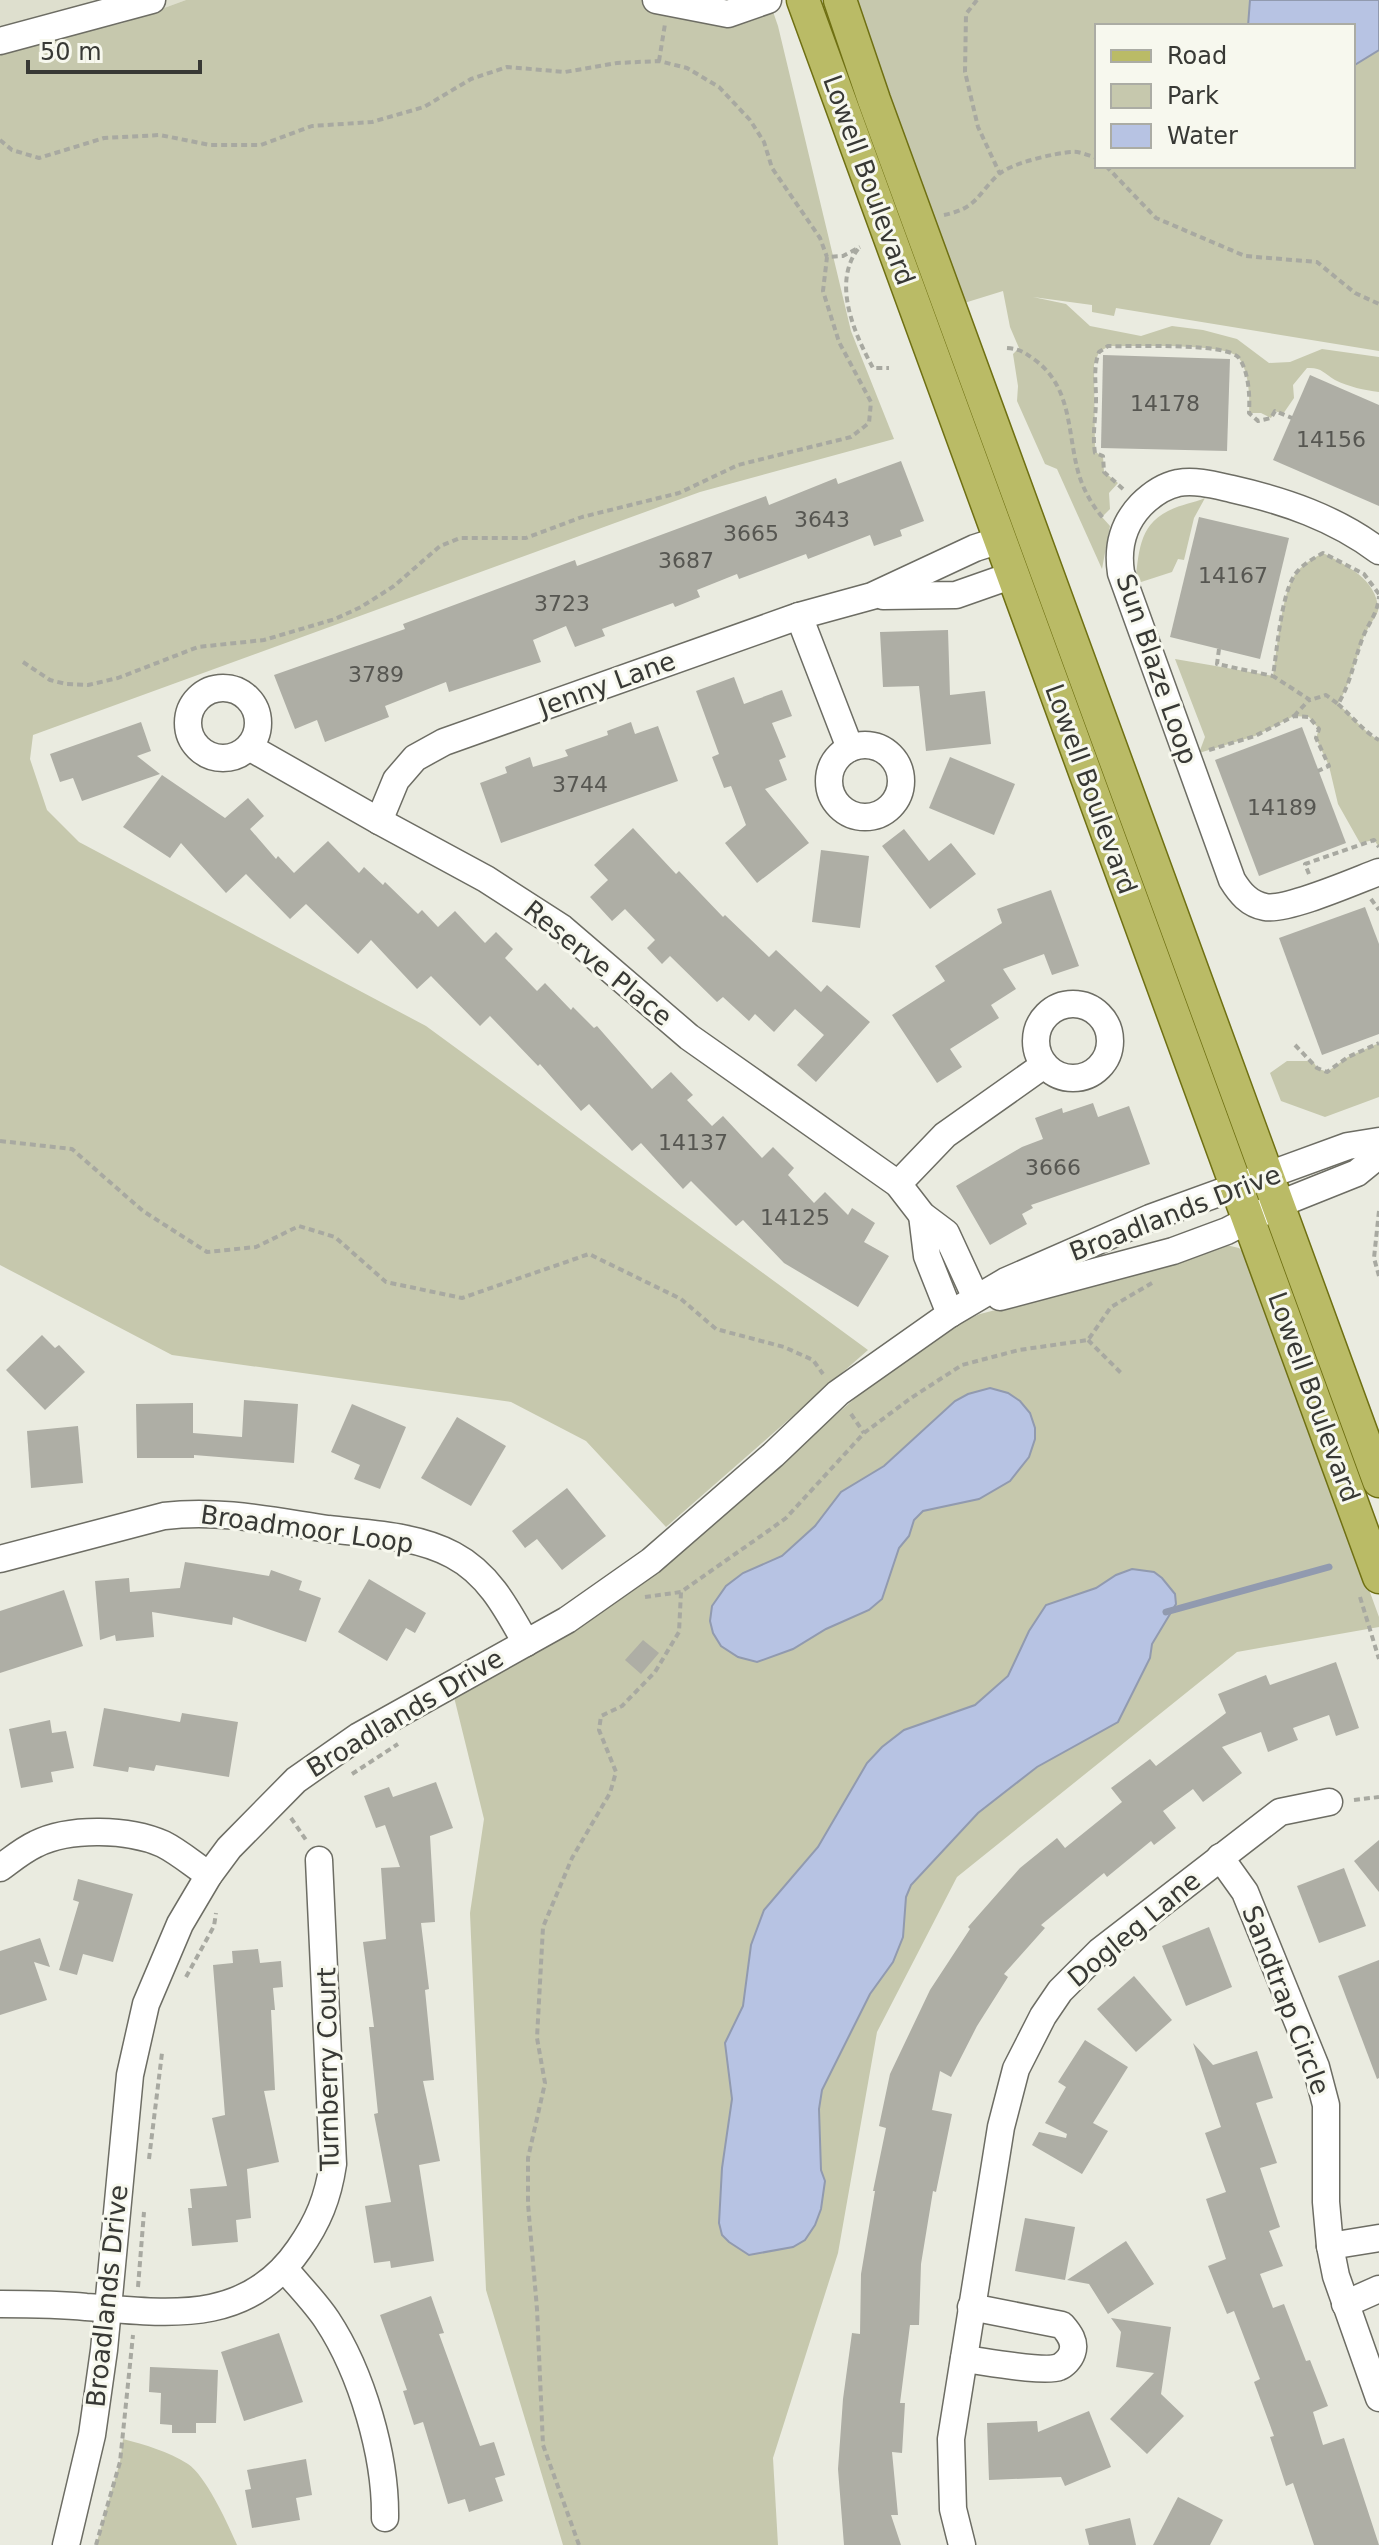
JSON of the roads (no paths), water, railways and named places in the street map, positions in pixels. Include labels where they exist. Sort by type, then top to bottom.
[{"type":"main road","name":"Lowell Boulevard","points":[[803,0],[1013,575],[1257,1197],[1379,1481]]},
{"type":"main road","name":"Lowell Boulevard","points":[[840,0],[1257,1197],[1369,1584]]},
{"type":"street","points":[[0,41],[152,0]]},
{"type":"street","points":[[662,1],[728,14],[768,0]]},
{"type":"street","name":"Sun Blaze Loop","points":[[1375,884],[1280,908],[1257,905],[1240,893],[1232,880],[1119,561],[1124,531],[1132,514],[1149,496],[1181,483],[1204,482],[1297,507],[1332,521],[1379,551]]},
{"type":"street","name":"Jenny Lane","points":[[379,821],[396,780],[415,758],[444,742],[799,616],[872,596],[975,548],[1000,540]]},
{"type":"street","name":"Jenny Lane","points":[[872,596],[956,595],[1013,575]]},
{"type":"street","points":[[799,616],[850,748]]},
{"type":"street","name":"Reserve Place","points":[[249,747],[486,879],[562,928],[689,1037],[898,1184],[922,1215],[946,1233],[976,1298]]},
{"type":"street","points":[[898,1184],[945,1135],[1044,1065]]},
{"type":"street","name":"Broadlands Drive","points":[[976,1298],[1009,1296],[1173,1251],[1227,1231],[1257,1197],[1348,1146],[1379,1141]]},
{"type":"street","name":"Broadlands Drive","points":[[66,2545],[92,2435],[108,2308],[130,2075],[143,2018],[180,1924],[229,1848],[296,1780],[359,1736],[526,1643],[607,1593],[651,1561],[773,1455],[838,1393],[976,1298],[1006,1281],[1150,1218],[1357,1173],[1379,1155]]},
{"type":"street","points":[[922,1215],[927,1256],[950,1314]]},
{"type":"street","name":"Broadmoor Loop","points":[[0,1559],[164,1516],[190,1513],[386,1536],[424,1544],[454,1555],[500,1595],[526,1643]]},
{"type":"street","name":"Dogleg Lane","points":[[962,2545],[953,2509],[951,2439],[1001,2127],[1016,2069],[1043,2016],[1080,1968],[1280,1812],[1329,1802]]},
{"type":"street","points":[[0,1868],[34,1844],[45,1840],[100,1832],[128,1834],[165,1845],[209,1875]]},
{"type":"street","name":"Sandtrap Circle","points":[[1220,1857],[1245,1892],[1316,2067],[1326,2105],[1326,2202],[1330,2246],[1345,2304],[1379,2398]]},
{"type":"street","name":"Turnberry Court","points":[[108,2308],[198,2312],[230,2305],[262,2288],[284,2268],[320,2216],[329,2192],[333,2164],[319,1860]]},
{"type":"street","points":[[1330,2246],[1379,2238]]},
{"type":"street","points":[[284,2268],[325,2317],[346,2356],[379,2452],[386,2495],[385,2518]]},
{"type":"street","points":[[1345,2304],[1379,2289]]},
{"type":"street","points":[[0,2304],[108,2308]]},
{"type":"street","points":[[964,2359],[1050,2369],[1066,2362],[1073,2344],[1070,2334],[1062,2325],[971,2307]]},
{"type":"water","points":[[1250,0],[1379,0],[1379,50],[1355,65],[1355,24],[1248,24]]},
{"type":"water","points":[[990,1388],[1008,1393],[1020,1401],[1030,1413],[1035,1428],[1029,1457],[1010,1481],[979,1499],[923,1511],[914,1520],[909,1536],[899,1548],[882,1599],[869,1610],[826,1629],[793,1649],[757,1662],[738,1657],[721,1646],[710,1621],[712,1606],[726,1586],[743,1573],[782,1556],[815,1526],[841,1492],[884,1466],[955,1401]]},
{"type":"water","points":[[1132,1569],[1154,1572],[1162,1578],[1175,1594],[1176,1604],[1152,1644],[1150,1658],[1118,1722],[1037,1767],[978,1813],[911,1885],[906,1897],[903,1937],[893,1962],[870,1994],[822,2090],[819,2109],[821,2170],[825,2181],[815,2225],[805,2240],[793,2247],[749,2255],[722,2235],[719,2223],[722,2168],[732,2099],[725,2043],[743,2006],[751,1945],[764,1910],[818,1847],[867,1763],[882,1747],[904,1730],[975,1705],[1008,1676],[1029,1631],[1046,1605],[1096,1588]]},
{"type":"waterway","points":[[1166,1612],[1329,1567]]}]
